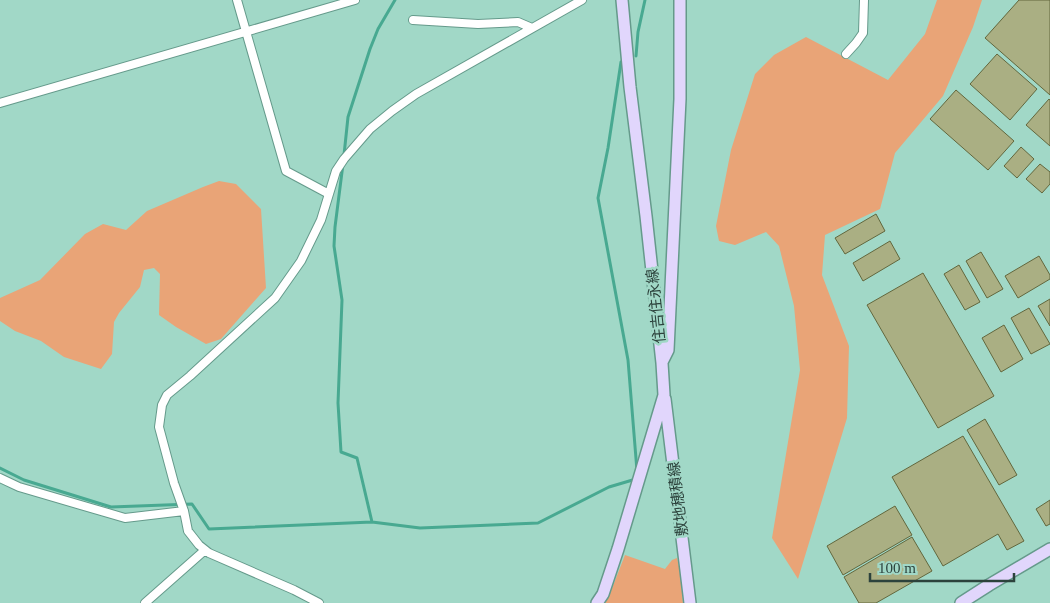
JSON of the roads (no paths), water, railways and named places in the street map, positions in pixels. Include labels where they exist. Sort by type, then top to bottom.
[{"type":"main road","name":"住吉住永線","points":[[597,603],[603,594],[618,549],[664,395],[662,362],[630,87],[622,0]]},
{"type":"main road","points":[[662,362],[668,350],[669,341],[680,99],[680,0]]},
{"type":"main road","name":"敷地穂積線","points":[[664,395],[690,603]]},
{"type":"main road","points":[[961,603],[1050,549]]},
{"type":"street","points":[[237,0],[286,171],[329,194]]},
{"type":"street","points":[[0,103],[355,0]]},
{"type":"street","points":[[319,603],[209,553],[199,546],[188,531],[184,511],[174,483],[159,427],[162,404],[167,396],[275,298],[300,261],[321,220],[336,171],[365,135],[416,94],[582,0]]},
{"type":"street","points":[[846,54],[862,33],[864,0]]},
{"type":"street","points":[[413,20],[478,24],[518,22],[532,28]]},
{"type":"street","points":[[0,478],[19,487],[125,518],[184,511]]},
{"type":"street","points":[[145,603],[205,550]]},
{"type":"waterway","points":[[344,155],[348,117],[370,49],[378,29],[395,0]]},
{"type":"waterway","points":[[636,56],[638,32],[645,0]]},
{"type":"waterway","points":[[621,62],[608,148],[598,198],[628,360],[637,471]]},
{"type":"waterway","points":[[343,164],[334,246],[342,300],[338,403],[341,452],[357,458],[372,522]]},
{"type":"waterway","points":[[0,468],[24,480],[111,507],[192,504],[209,529],[372,522],[420,528],[538,523],[609,487],[636,479]]}]
